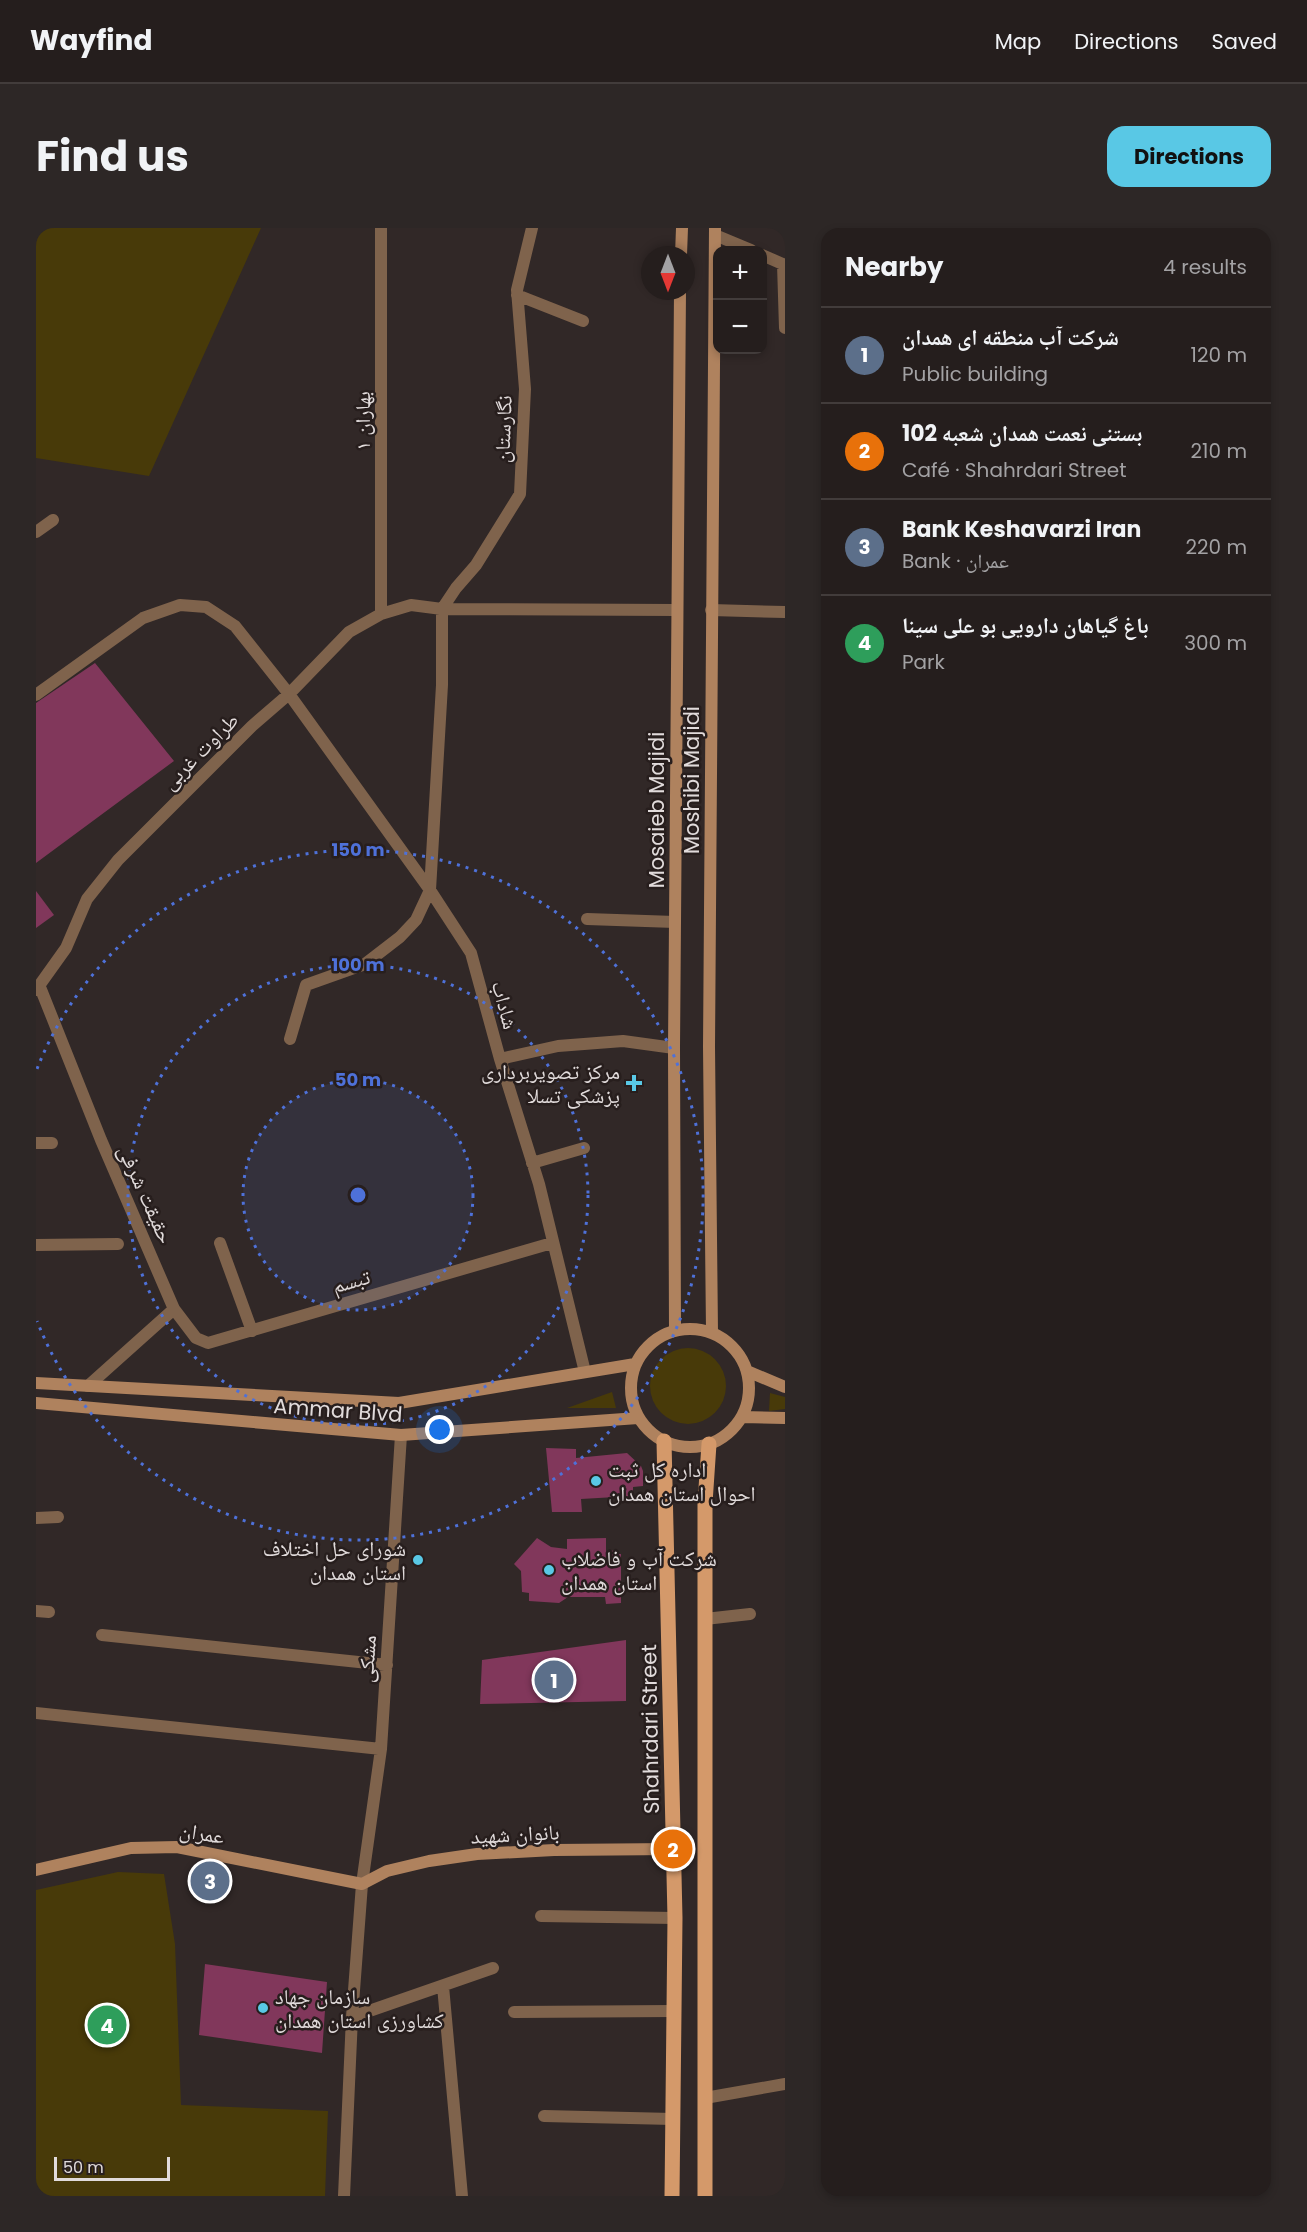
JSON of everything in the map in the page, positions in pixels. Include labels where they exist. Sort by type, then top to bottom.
[{"type":"main road","points":[[681,246],[682,228]]},
{"type":"main road","name":"Moshibi Majidi","points":[[712,1332],[709,1059],[715,231]]},
{"type":"main road","name":"Mosaieb Majidi","points":[[675,1330],[674,1048],[680,300]]},
{"type":"main road","points":[[694,1328],[712,1332],[728,1342],[740,1355],[747,1371],[750,1387],[748,1402],[742,1417],[722,1438],[709,1444],[694,1447],[664,1442],[650,1432],[638,1418],[631,1400],[630,1382],[635,1364],[644,1348],[658,1337],[675,1330],[694,1328]]},
{"type":"main road","name":"Ammar Blvd","points":[[36,1383],[399,1404],[635,1364]]},
{"type":"main road","points":[[747,1371],[785,1387]]},
{"type":"main road","name":"Ammar Blvd","points":[[36,1403],[401,1435],[638,1418]]},
{"type":"main road","points":[[742,1417],[785,1418]]},
{"type":"main road","name":"Shahrdari Street","points":[[664,1442],[675,1918],[672,2196]]},
{"type":"main road","points":[[705,2196],[705,1503],[709,1444]]},
{"type":"main road","name":"عمران","points":[[36,1870],[131,1848],[177,1847],[362,1884]]},
{"type":"main road","name":"بانوان شهید","points":[[362,1884],[387,1871],[429,1861],[477,1854],[554,1850],[674,1849]]},
{"type":"street","name":"بهاران ۱","points":[[381,228],[381,614]]},
{"type":"street","name":"نگارستان","points":[[442,609],[476,565],[520,494],[525,389],[517,295],[532,228]]},
{"type":"street","points":[[715,231],[743,246]]},
{"type":"street","points":[[767,257],[784,264],[785,328]]},
{"type":"street","points":[[517,295],[583,321]]},
{"type":"street","points":[[36,532],[53,519]]},
{"type":"street","name":"شاداب","points":[[36,695],[143,618],[180,605],[206,608],[235,626],[289,694],[430,890],[471,953],[500,1059],[532,1162],[585,1372]]},
{"type":"street","name":"طراوت غربی","points":[[38,989],[66,948],[87,899],[118,860],[252,726],[289,694],[349,632],[381,614],[411,605],[442,609],[677,609]]},
{"type":"street","points":[[290,1039],[306,985],[364,964],[400,937],[416,920],[430,890],[442,685],[442,609]]},
{"type":"street","points":[[711,609],[785,612]]},
{"type":"street","points":[[587,919],[675,922]]},
{"type":"street","name":"حقیقت شرفی","points":[[38,989],[174,1309]]},
{"type":"street","points":[[500,1059],[558,1046],[623,1041],[674,1048]]},
{"type":"street","points":[[36,1143],[51,1143]]},
{"type":"street","points":[[532,1162],[584,1148]]},
{"type":"street","points":[[220,1243],[252,1331]]},
{"type":"street","name":"تبسم","points":[[174,1309],[196,1338],[208,1343],[552,1243]]},
{"type":"street","points":[[36,1245],[118,1244]]},
{"type":"street","points":[[88,1386],[174,1309]]},
{"type":"street","name":"مشکی","points":[[344,2196],[352,2018],[362,1884],[381,1749],[401,1435]]},
{"type":"street","points":[[36,1518],[58,1517]]},
{"type":"street","points":[[36,1611],[49,1612]]},
{"type":"street","points":[[705,1619],[750,1614]]},
{"type":"street","points":[[102,1635],[387,1665]]},
{"type":"street","points":[[36,1713],[381,1749]]},
{"type":"street","points":[[541,1917],[675,1918]]},
{"type":"street","points":[[352,2018],[493,1968]]},
{"type":"street","points":[[443,1986],[462,2196]]},
{"type":"street","points":[[514,2012],[674,2011]]},
{"type":"street","points":[[705,2098],[785,2084]]},
{"type":"street","points":[[544,2116],[673,2119]]},
{"type":"shaded area","points":[[36,228],[261,228],[149,476],[36,458]]},
{"type":"shaded area","points":[[688,1348],[703,1351],[715,1359],[723,1371],[726,1386],[723,1401],[715,1413],[703,1421],[688,1424],[673,1421],[661,1413],[653,1401],[650,1386],[653,1371],[661,1359],[673,1351]]},
{"type":"shaded area","points":[[612,1392],[616,1408],[567,1408]]},
{"type":"shaded area","points":[[770,1393],[785,1397],[785,1409],[769,1411]]},
{"type":"shaded area","points":[[118,1872],[164,1874],[175,1944],[181,2105],[328,2111],[325,2196],[36,2196],[36,1890]]},
{"type":"building","points":[[95,663],[174,761],[36,863],[36,703]]},
{"type":"building","points":[[36,891],[54,915],[36,928]]},
{"type":"building","name":"اداره کل ثبت احوال استان همدان","points":[[546,1448],[576,1449],[576,1458],[627,1453],[641,1466],[643,1486],[633,1487],[633,1496],[581,1499],[582,1512],[552,1512]]},
{"type":"building","name":"شرکت آب و فاضلاب استان همدان","points":[[537,1538],[551,1547],[567,1549],[567,1539],[606,1538],[606,1552],[616,1550],[615,1554],[621,1554],[621,1603],[606,1604],[605,1597],[568,1597],[559,1603],[529,1601],[529,1593],[522,1592],[521,1571],[514,1564]]},
{"type":"building","points":[[626,1640],[626,1701],[480,1704],[482,1660]]},
{"type":"building","name":"سازمان جهاد کشاورزی استان همدان","points":[[205,1964],[327,1982],[322,2053],[199,2035]]},
{"type":"place","name":"مرکز تصویربرداری پزشکی تسلا","points":[[634,1083]]},
{"type":"place","name":"اداره کل ثبت احوال استان همدان","points":[[596,1481]]},
{"type":"place","name":"شوراى حل اختلاف استان همدان","points":[[418,1560]]},
{"type":"place","name":"شرکت آب و فاضلاب استان همدان","points":[[549,1570]]},
{"type":"place","name":"شرکت آب منطقه ای همدان","points":[[554,1680]]},
{"type":"place","name":"بستنی نعمت همدان شعبه 102","points":[[673,1849]]},
{"type":"place","name":"Bank Keshavarzi Iran","points":[[210,1881]]},
{"type":"place","name":"سازمان جهاد کشاورزی استان همدان","points":[[263,2008]]},
{"type":"place","name":"باغ گیاهان دارویی بو علی سینا","points":[[107,2025]]}]
